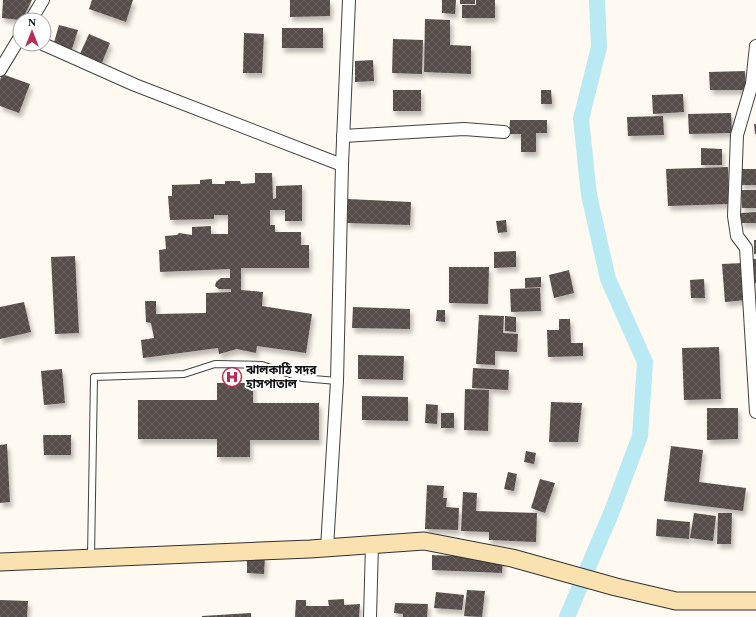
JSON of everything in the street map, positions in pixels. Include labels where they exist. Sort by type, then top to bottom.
[{"type":"main road","points":[[0,562],[327,548],[424,541],[512,558],[616,587],[676,600],[756,601]]},
{"type":"street","points":[[36,12],[43,0]]},
{"type":"street","points":[[327,548],[337,381],[342,165],[349,0]]},
{"type":"street","points":[[756,46],[752,84],[737,135],[734,216],[737,236],[746,248],[756,412]]},
{"type":"street","points":[[52,48],[135,85],[342,165]]},
{"type":"street","points":[[0,70],[12,50]]},
{"type":"street","points":[[343,136],[464,129],[504,132]]},
{"type":"street","points":[[370,617],[372,545]]},
{"type":"lane","points":[[91,558],[94,377],[184,374],[215,364],[262,365],[302,378],[337,381]]},
{"type":"building","points":[[3,0],[32,0],[26,12],[12,12],[12,19],[2,18]]},
{"type":"building","points":[[92,0],[133,0],[126,22],[89,9]]},
{"type":"building","points":[[290,0],[330,0],[330,16],[290,17]]},
{"type":"building","points":[[442,0],[456,0],[455,14],[442,13]]},
{"type":"building","points":[[460,0],[475,0],[475,4],[460,4]]},
{"type":"building","points":[[476,0],[495,0],[495,18],[462,18],[462,5],[476,5]]},
{"type":"building","points":[[425,19],[450,20],[450,45],[471,46],[471,74],[424,72]]},
{"type":"building","points":[[59,25],[78,30],[71,52],[53,46]]},
{"type":"building","points":[[282,28],[323,28],[323,48],[282,48]]},
{"type":"building","points":[[244,33],[264,34],[262,73],[243,73]]},
{"type":"building","points":[[89,34],[110,43],[101,65],[79,56]]},
{"type":"building","points":[[393,39],[423,40],[422,74],[392,73]]},
{"type":"building","points":[[373,60],[374,81],[355,82],[355,61]]},
{"type":"building","points":[[745,71],[746,90],[710,90],[709,72]]},
{"type":"building","points":[[2,74],[30,84],[19,113],[0,106],[0,80]]},
{"type":"building","points":[[393,90],[421,90],[421,111],[393,111]]},
{"type":"building","points":[[541,90],[551,90],[552,104],[541,104]]},
{"type":"building","points":[[683,94],[684,112],[653,114],[652,95]]},
{"type":"building","points":[[731,113],[732,133],[689,134],[688,114]]},
{"type":"building","points":[[663,116],[664,135],[628,136],[627,117]]},
{"type":"building","points":[[510,120],[547,120],[547,133],[536,133],[536,152],[521,152],[521,134],[509,134]]},
{"type":"building","points":[[754,124],[756,124],[756,134],[755,134]]},
{"type":"building","points":[[701,148],[722,149],[722,165],[701,165]]},
{"type":"building","points":[[728,167],[729,204],[668,206],[666,169]]},
{"type":"building","points":[[741,169],[756,169],[756,185],[741,185]]},
{"type":"building","points":[[255,173],[272,173],[273,199],[276,198],[276,186],[302,185],[302,221],[285,221],[285,210],[270,210],[270,225],[275,225],[275,232],[301,232],[301,245],[309,245],[309,268],[241,268],[241,290],[263,292],[262,306],[312,314],[306,353],[257,346],[256,353],[237,349],[219,354],[218,348],[143,358],[141,340],[154,338],[151,323],[146,322],[145,301],[156,301],[156,314],[206,313],[206,293],[231,292],[231,289],[219,289],[215,286],[216,282],[221,278],[230,278],[230,269],[160,272],[159,250],[166,249],[165,236],[177,235],[179,233],[192,235],[192,227],[211,226],[211,234],[228,234],[228,215],[214,215],[214,219],[170,220],[168,196],[172,196],[172,185],[200,184],[200,180],[212,179],[212,184],[225,184],[225,181],[240,181],[241,184],[255,183]]},
{"type":"building","points":[[741,190],[756,190],[756,208],[742,208]]},
{"type":"building","points":[[348,199],[411,202],[410,225],[347,223]]},
{"type":"building","points":[[756,212],[756,223],[741,223],[741,213]]},
{"type":"building","points":[[506,220],[507,232],[498,233],[496,221]]},
{"type":"building","points":[[754,240],[756,240],[756,254],[754,254]]},
{"type":"building","points":[[516,251],[516,267],[494,268],[494,252]]},
{"type":"building","points":[[75,256],[79,333],[55,334],[51,257]]},
{"type":"building","points":[[753,259],[756,259],[756,283],[753,283]]},
{"type":"building","points":[[743,263],[746,300],[725,302],[722,264]]},
{"type":"building","points":[[449,267],[489,267],[488,304],[449,303]]},
{"type":"building","points":[[569,270],[574,293],[554,298],[549,275]]},
{"type":"building","points":[[541,277],[541,287],[525,288],[525,278]]},
{"type":"building","points":[[704,279],[705,298],[691,298],[690,280]]},
{"type":"building","points":[[540,288],[541,311],[511,312],[510,289]]},
{"type":"building","points":[[24,302],[31,332],[0,339],[0,307]]},
{"type":"building","points":[[353,307],[410,309],[410,329],[352,328]]},
{"type":"building","points":[[437,310],[445,310],[445,322],[436,321]]},
{"type":"building","points":[[479,315],[504,316],[503,333],[518,334],[517,352],[495,351],[495,365],[476,364]]},
{"type":"building","points":[[505,316],[516,317],[516,332],[505,331]]},
{"type":"building","points":[[559,319],[570,319],[571,343],[583,343],[583,356],[548,357],[547,330],[559,330]]},
{"type":"building","points":[[719,347],[721,399],[684,400],[682,348]]},
{"type":"building","points":[[358,355],[404,356],[403,380],[358,379]]},
{"type":"building","points":[[473,368],[509,370],[508,390],[472,388]]},
{"type":"building","points":[[62,369],[65,403],[44,405],[41,371]]},
{"type":"building","points":[[217,383],[253,383],[253,403],[319,403],[319,440],[250,440],[250,457],[217,457],[217,439],[138,439],[138,400],[217,400]]},
{"type":"building","points":[[465,389],[489,390],[488,431],[464,430]]},
{"type":"building","points":[[362,396],[408,397],[408,421],[362,420]]},
{"type":"building","points":[[551,402],[582,403],[578,442],[549,442]]},
{"type":"building","points":[[426,404],[438,405],[437,424],[425,423]]},
{"type":"building","points":[[707,408],[738,408],[738,439],[707,440]]},
{"type":"building","points":[[441,413],[454,413],[454,428],[441,428]]},
{"type":"building","points":[[43,435],[71,435],[71,455],[44,455]]},
{"type":"building","points":[[7,444],[10,502],[0,503],[0,445]]},
{"type":"building","points":[[671,446],[703,450],[699,482],[746,488],[743,511],[664,501]]},
{"type":"building","points":[[526,451],[536,453],[534,464],[524,462]]},
{"type":"building","points":[[508,472],[517,474],[514,491],[504,489]]},
{"type":"building","points":[[540,479],[555,483],[545,513],[531,508]]},
{"type":"building","points":[[427,485],[444,486],[443,498],[447,498],[446,507],[459,508],[458,530],[425,529]]},
{"type":"building","points":[[463,492],[477,493],[476,511],[537,513],[536,542],[489,540],[489,532],[461,531]]},
{"type":"building","points":[[694,513],[716,516],[713,541],[690,538]]},
{"type":"building","points":[[718,513],[732,513],[731,544],[717,544]]},
{"type":"building","points":[[657,519],[690,522],[689,539],[656,536]]},
{"type":"building","points":[[432,555],[503,558],[502,573],[432,570]]},
{"type":"building","points":[[247,556],[265,556],[264,574],[247,573]]},
{"type":"building","points":[[467,590],[485,591],[482,617],[464,616]]},
{"type":"building","points":[[436,592],[464,595],[462,610],[434,608]]},
{"type":"building","points":[[344,599],[344,605],[360,604],[359,617],[295,617],[296,600],[306,600],[306,606],[329,606],[328,600]]},
{"type":"building","points":[[0,600],[28,601],[27,617],[0,617]]},
{"type":"building","points":[[395,603],[428,604],[427,617],[403,617],[403,614],[394,613]]},
{"type":"building","points":[[251,613],[251,617],[202,617],[202,616]]},
{"type":"waterway","points":[[567,617],[612,511],[640,436],[645,362],[608,279],[589,195],[581,119],[599,47],[597,0]]},
{"type":"place","name":"ঝালকাঠি সদর হাসপাতাল","points":[[232,377]]}]
